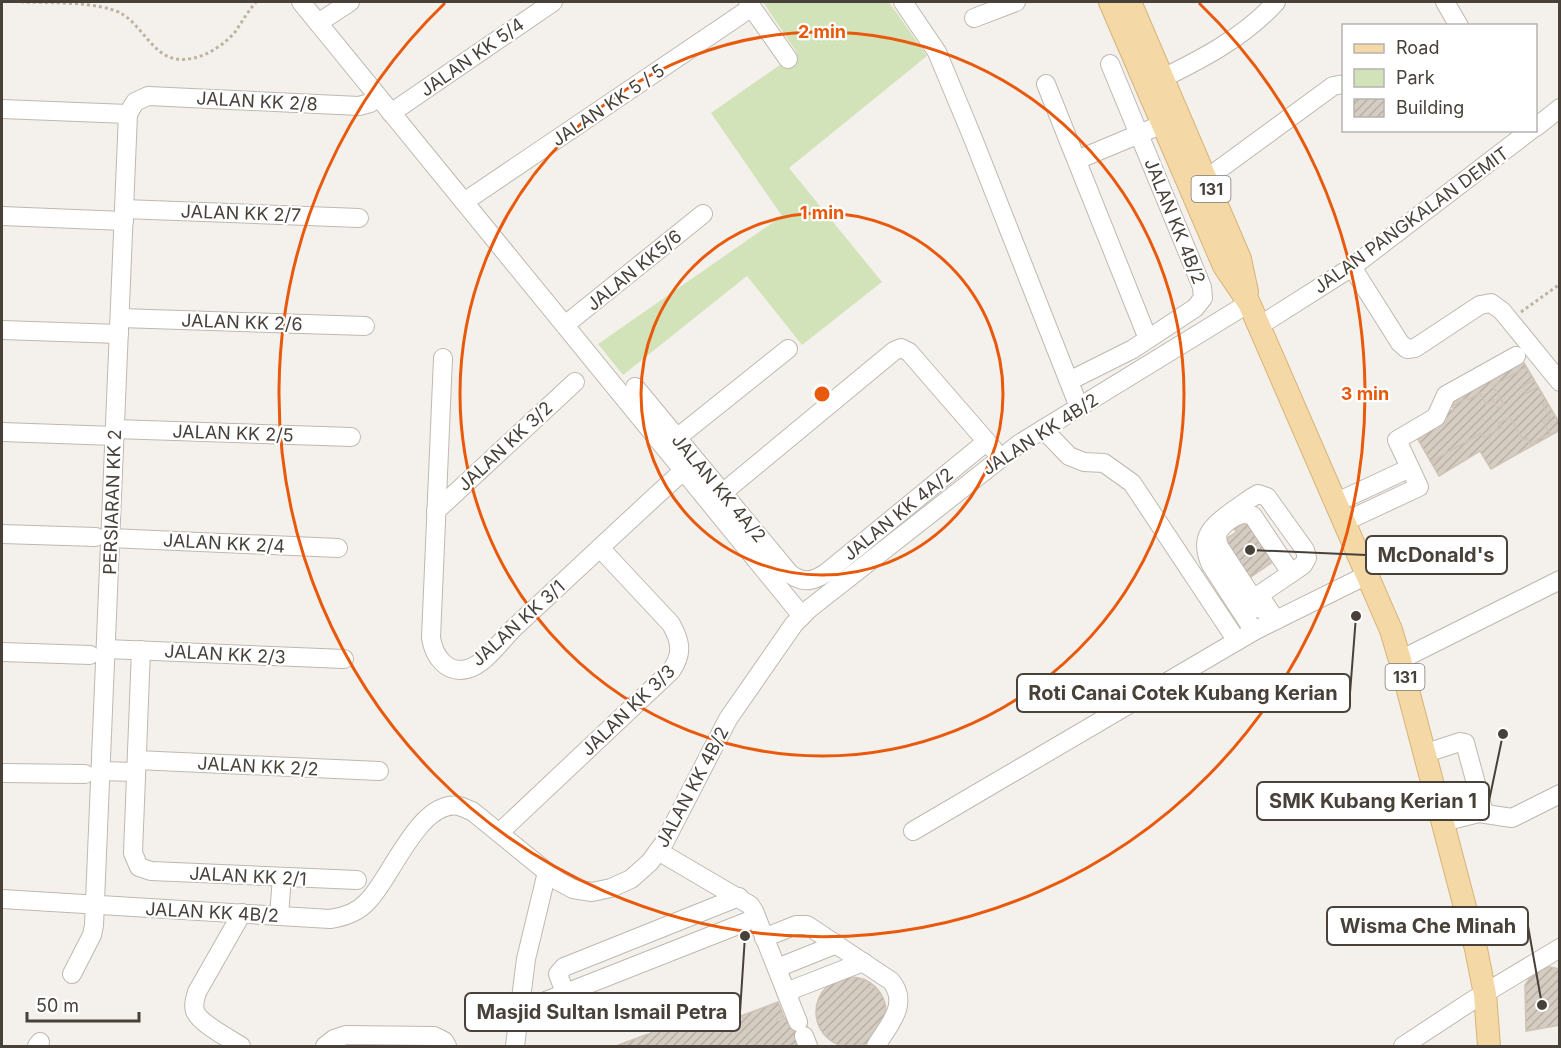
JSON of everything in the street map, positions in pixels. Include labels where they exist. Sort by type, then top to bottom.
[{"type":"main road","name":"131","points":[[1110,2],[1206,179],[1240,259],[1249,303]]},
{"type":"main road","name":"131","points":[[1130,2],[1163,124],[1224,266],[1249,303],[1391,630],[1426,753],[1476,949],[1485,994],[1489,1047]]},
{"type":"street","points":[[301,2],[565,325],[671,443],[683,471],[716,498],[806,612]]},
{"type":"street","points":[[318,23],[350,2]]},
{"type":"street","name":"JALAN KK 5/4","points":[[392,113],[553,2]]},
{"type":"street","points":[[903,2],[937,52],[1079,407]]},
{"type":"street","points":[[974,18],[1016,2]]},
{"type":"street","points":[[1152,77],[1254,12],[1275,2]]},
{"type":"street","points":[[1445,2],[1458,24]]},
{"type":"street","points":[[750,4],[788,59]]},
{"type":"street","name":"JALAN KK 5 / 5","points":[[464,202],[750,4]]},
{"type":"street","name":"JALAN KK 4B/2","points":[[1069,381],[1148,339],[1195,308],[1204,293],[1110,64]]},
{"type":"street","points":[[1046,84],[1148,339]]},
{"type":"street","points":[[1206,179],[1333,86],[1342,84]]},
{"type":"street","name":"JALAN KK 2/8","points":[[2,109],[132,108],[148,96],[360,106],[378,97]]},
{"type":"street","name":"PERSIARAN KK 2","points":[[72,974],[93,931],[95,904],[92,773],[103,538],[115,433],[124,215],[132,108]]},
{"type":"street","name":"JALAN PANGKALAN DEMIT","points":[[1537,124],[1560,108]]},
{"type":"street","points":[[1077,160],[1163,124]]},
{"type":"street","name":"JALAN PANGKALAN DEMIT","points":[[1259,326],[1352,267],[1526,132]]},
{"type":"street","name":"JALAN KK5/6","points":[[565,325],[703,214]]},
{"type":"street","name":"JALAN KK 2/7","points":[[2,216],[359,218]]},
{"type":"street","points":[[1352,267],[1400,344],[1407,349],[1415,348],[1485,303],[1497,306],[1560,382]]},
{"type":"street","name":"JALAN KK 4B/2","points":[[2,899],[279,916],[342,917],[354,912],[375,893],[420,825],[430,815],[444,807],[458,806],[472,811],[558,881],[573,889],[592,892],[611,888],[631,879],[650,862],[664,843],[728,719],[744,693],[806,612],[1000,458],[1043,429],[1249,303]]},
{"type":"street","name":"JALAN KK 2/6","points":[[2,330],[119,326],[365,326]]},
{"type":"street","points":[[716,498],[897,349],[902,348],[909,352],[1000,458]]},
{"type":"street","points":[[671,443],[788,349]]},
{"type":"street","points":[[1340,513],[1419,487],[1397,440],[1436,417],[1446,395],[1516,356]]},
{"type":"street","name":"JALAN KK 3/1","points":[[443,358],[431,638],[433,649],[440,660],[449,667],[459,670],[470,668],[480,662],[508,633],[683,471]]},
{"type":"street","name":"JALAN KK 3/2","points":[[436,511],[575,382]]},
{"type":"street","name":"JALAN KK 4A/2","points":[[635,387],[671,443],[716,498],[790,574],[797,579],[808,581],[826,573],[986,442]]},
{"type":"street","points":[[1043,429],[1069,456],[1083,462],[1104,462],[1132,483],[1237,641]]},
{"type":"street","name":"JALAN KK 2/5","points":[[2,432],[351,438]]},
{"type":"street","points":[[1340,513],[1410,468]]},
{"type":"street","points":[[1258,494],[1267,497],[1307,554],[1306,562],[1250,602],[1211,565],[1207,556],[1207,538],[1217,522],[1258,494]]},
{"type":"street","points":[[1265,626],[1218,545],[1216,534],[1238,515],[1250,514],[1255,518],[1291,573]]},
{"type":"street","name":"JALAN KK 2/4","points":[[2,534],[338,548]]},
{"type":"street","name":"JALAN KK 3/3","points":[[499,833],[671,671],[678,660],[680,649],[678,636],[671,624],[600,548]]},
{"type":"street","points":[[913,831],[1237,641],[1367,575]]},
{"type":"street","points":[[1400,660],[1560,580]]},
{"type":"street","points":[[806,612],[808,581]]},
{"type":"street","points":[[136,766],[141,650]]},
{"type":"street","name":"JALAN KK 2/3","points":[[2,652],[141,650],[344,659]]},
{"type":"street","points":[[1426,753],[1460,742],[1465,743],[1484,813]]},
{"type":"street","name":"JALAN KK 2/2","points":[[2,773],[92,773],[136,766],[379,771]]},
{"type":"street","name":"JALAN KK 2/1","points":[[136,766],[133,853],[134,860],[139,867],[151,871],[357,880]]},
{"type":"street","points":[[1443,822],[1484,813],[1512,819],[1560,794]]},
{"type":"street","points":[[658,851],[750,905],[803,1035]]},
{"type":"street","points":[[515,1047],[526,959],[547,872]]},
{"type":"street","points":[[279,916],[282,877]]},
{"type":"street","points":[[563,988],[558,974],[564,967],[739,897]]},
{"type":"street","points":[[242,913],[196,992],[194,1004],[196,1014],[204,1022],[242,1047]]},
{"type":"street","points":[[520,1004],[756,918]]},
{"type":"street","points":[[764,938],[803,924],[810,926],[891,981],[899,996],[897,1013],[876,1047]]},
{"type":"street","points":[[777,968],[837,945]]},
{"type":"street","points":[[1403,1047],[1556,952]]},
{"type":"street","points":[[786,992],[863,962]]},
{"type":"street","points":[[325,1047],[334,1039],[346,1035],[383,1041],[434,1036],[444,1041],[447,1047]]},
{"type":"path","points":[[21,2],[106,7],[123,14],[166,55],[183,59],[200,56],[219,47],[234,33],[256,2]]},
{"type":"path","points":[[1510,320],[1560,284]]},
{"type":"green space","points":[[763,2],[889,2],[927,56],[789,168],[882,282],[802,345],[747,276],[623,375],[598,344],[782,216],[711,113],[797,53]]},
{"type":"building","points":[[1521,358],[1560,424],[1560,430],[1491,469],[1480,451],[1439,476],[1414,432],[1454,409],[1448,400]]},
{"type":"building","points":[[1526,367],[1534,380],[1523,386],[1527,393],[1538,387],[1547,402],[1543,405],[1550,418],[1543,422],[1550,433],[1530,444],[1527,438],[1523,440],[1510,417],[1499,423],[1502,427],[1484,438],[1481,433],[1431,462],[1414,432],[1454,409],[1452,406],[1480,393],[1486,404],[1493,400],[1497,408],[1504,405],[1493,386]]},
{"type":"building","points":[[1247,521],[1277,559],[1248,579],[1222,541],[1237,532],[1234,529]]},
{"type":"building","points":[[1550,967],[1560,969],[1560,1025],[1526,1031],[1525,985],[1534,972]]},
{"type":"building","points":[[851,977],[864,980],[876,987],[883,999],[886,1012],[883,1025],[876,1037],[864,1044],[851,1047],[838,1044],[826,1037],[819,1025],[816,1012],[819,999],[826,987],[838,980]]},
{"type":"building","points":[[730,1001],[734,1011],[717,1017],[721,1029],[743,1020],[741,1016],[778,1002],[784,1017],[777,1019],[778,1021],[789,1017],[804,1019],[810,1033],[799,1044],[792,1046],[616,1046],[651,1033],[643,1011],[656,1005],[665,1027]]},
{"type":"place","name":"McDonald's","points":[[1250,550]]},
{"type":"place","name":"Roti Canai Cotek Kubang Kerian","points":[[1356,616]]},
{"type":"place","name":"SMK Kubang Kerian 1","points":[[1503,734]]},
{"type":"place","name":"Masjid Sultan Ismail Petra","points":[[745,936]]},
{"type":"place","name":"Wisma Che Minah","points":[[1542,1005]]}]
